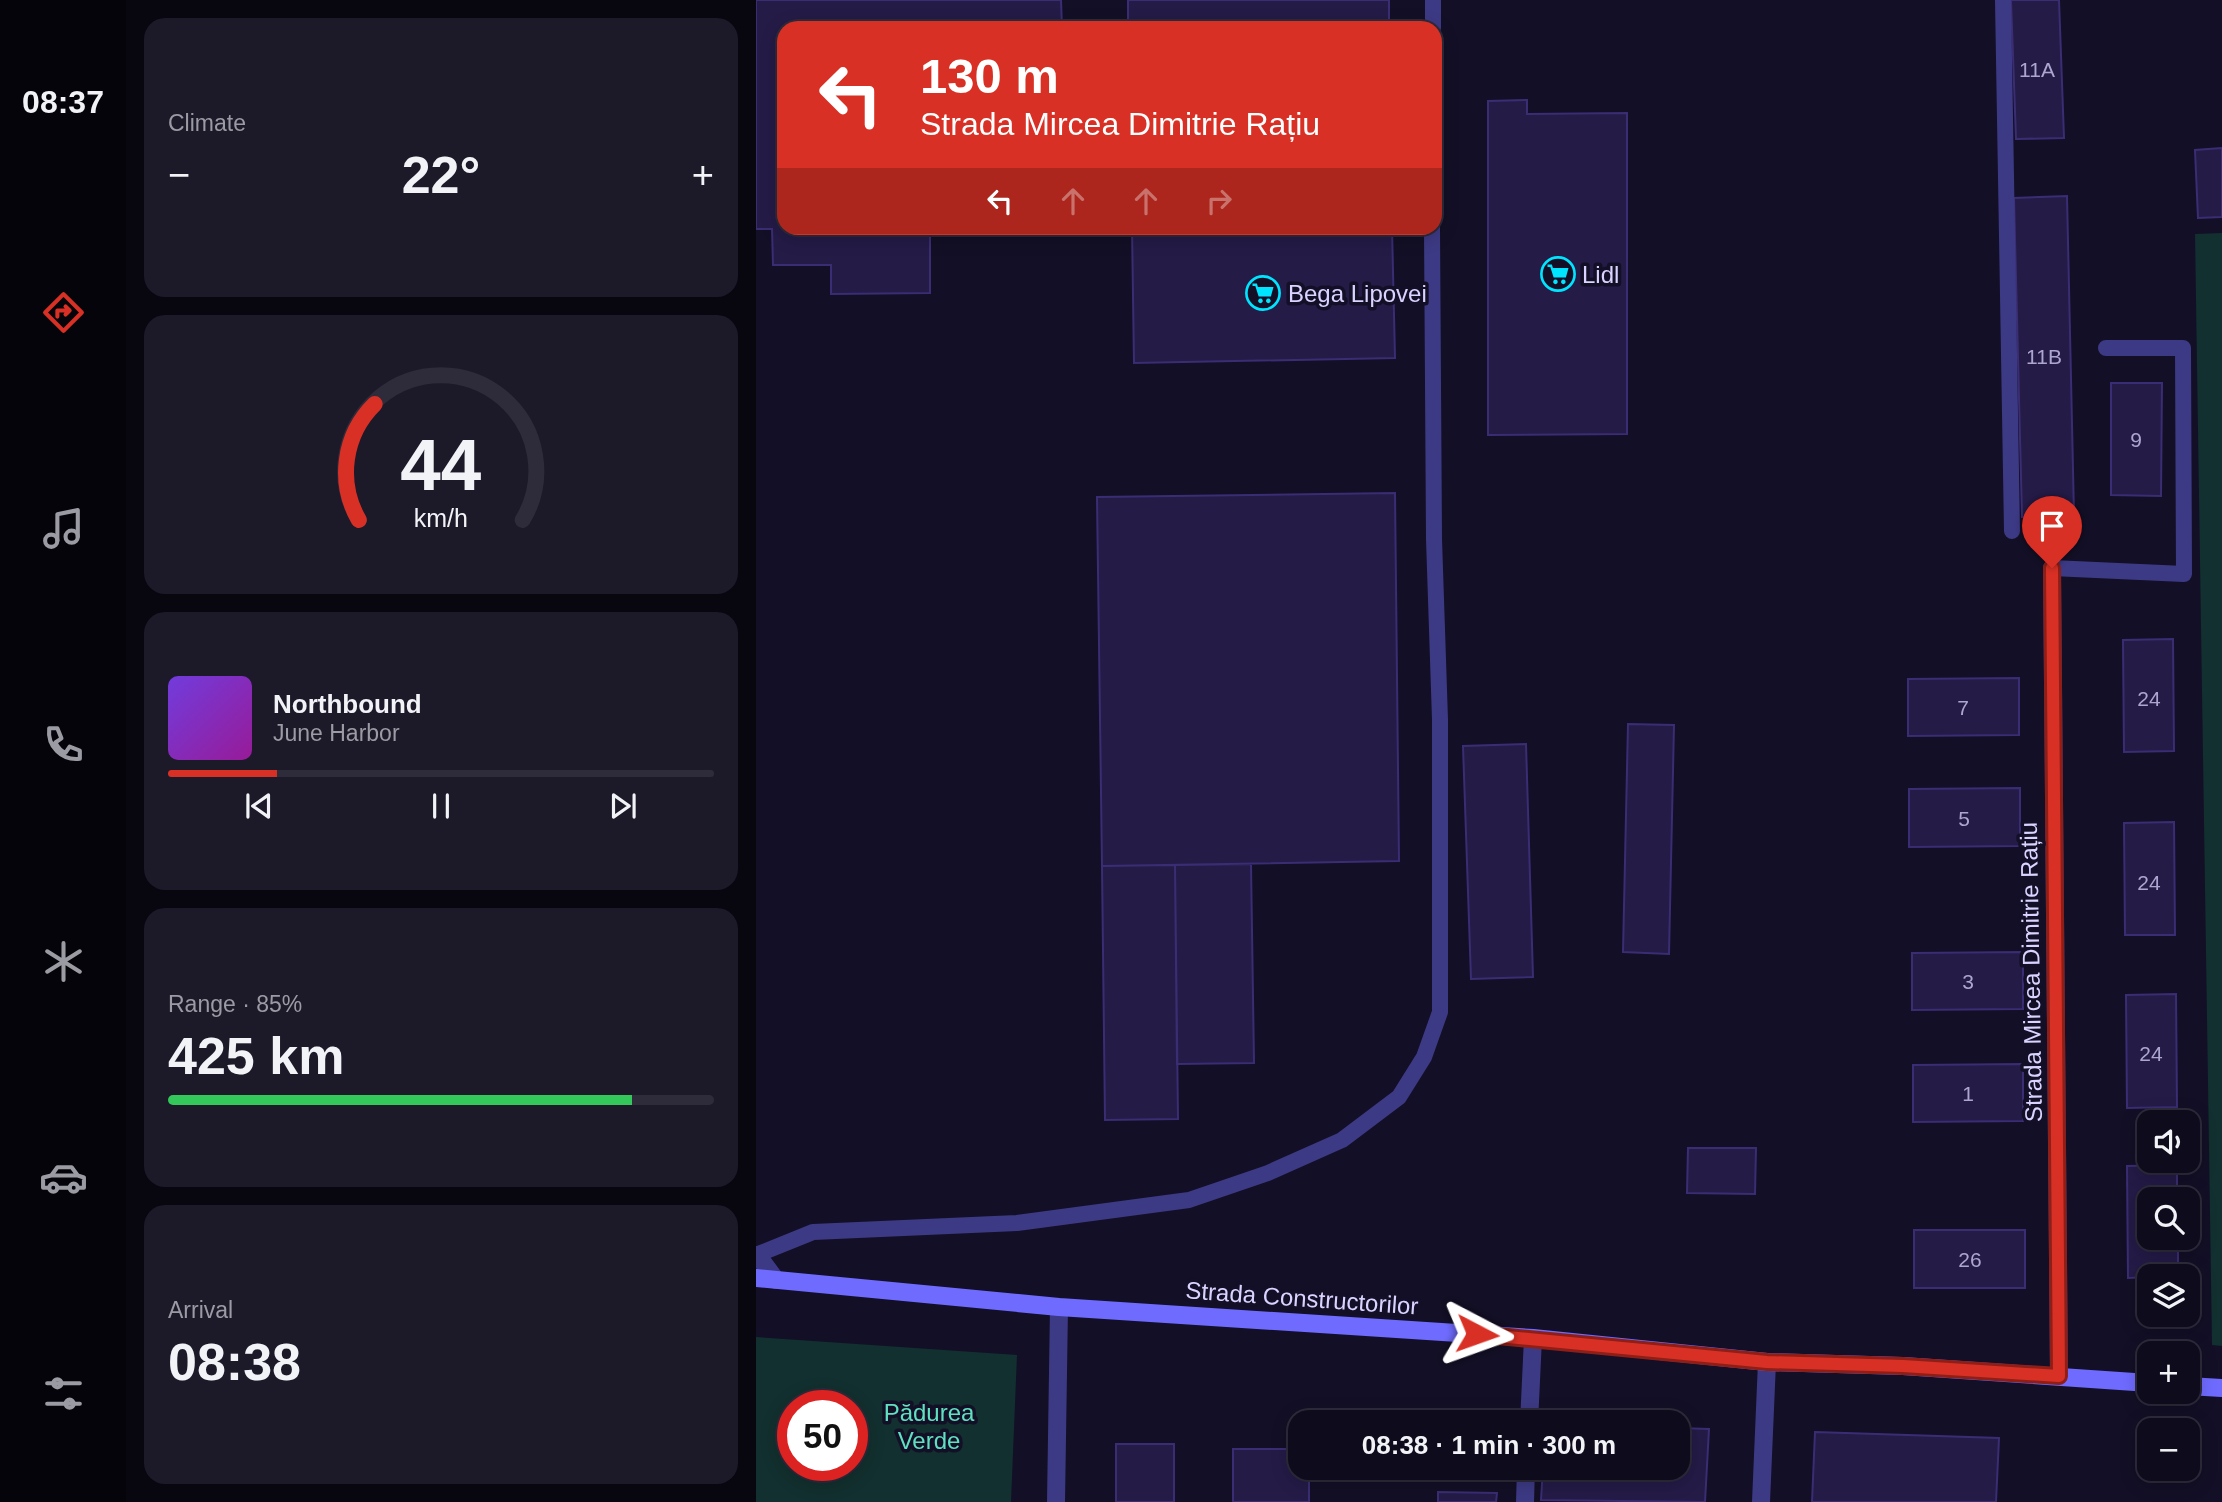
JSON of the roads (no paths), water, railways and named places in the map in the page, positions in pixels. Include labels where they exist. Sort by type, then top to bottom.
[{"type":"main road","name":"Strada Constructorilor","points":[[756,1278],[1059,1307],[1533,1338],[1767,1362],[1903,1366],[2137,1382]]},
{"type":"main road","points":[[2200,1387],[2222,1388]]},
{"type":"street","name":"Strada Mircea Dimitrie Rațiu","points":[[2052,568],[2059,1376]]},
{"type":"street","points":[[756,1256],[776,1280]]},
{"type":"street","points":[[1056,1502],[1059,1307]]},
{"type":"street","points":[[1530,1410],[1533,1338]]},
{"type":"street","points":[[1761,1502],[1767,1362]]},
{"type":"street","points":[[1525,1502],[1526,1480]]},
{"type":"lane","points":[[1433,0],[1433,21]]},
{"type":"lane","points":[[2003,0],[2012,531]]},
{"type":"lane","points":[[756,1256],[813,1232],[1017,1223],[1189,1200],[1268,1173],[1342,1140],[1399,1097],[1424,1057],[1440,1012],[1440,720],[1434,539],[1432,235]]},
{"type":"lane","points":[[2052,568],[2184,574],[2183,348],[2106,348]]},
{"type":"place","name":"Lidl","points":[[1558,274]]},
{"type":"place","name":"Bega Lipovei","points":[[1263,293]]},
{"type":"park label","name":"Pădurea Verde","points":[[929,1426]]}]
